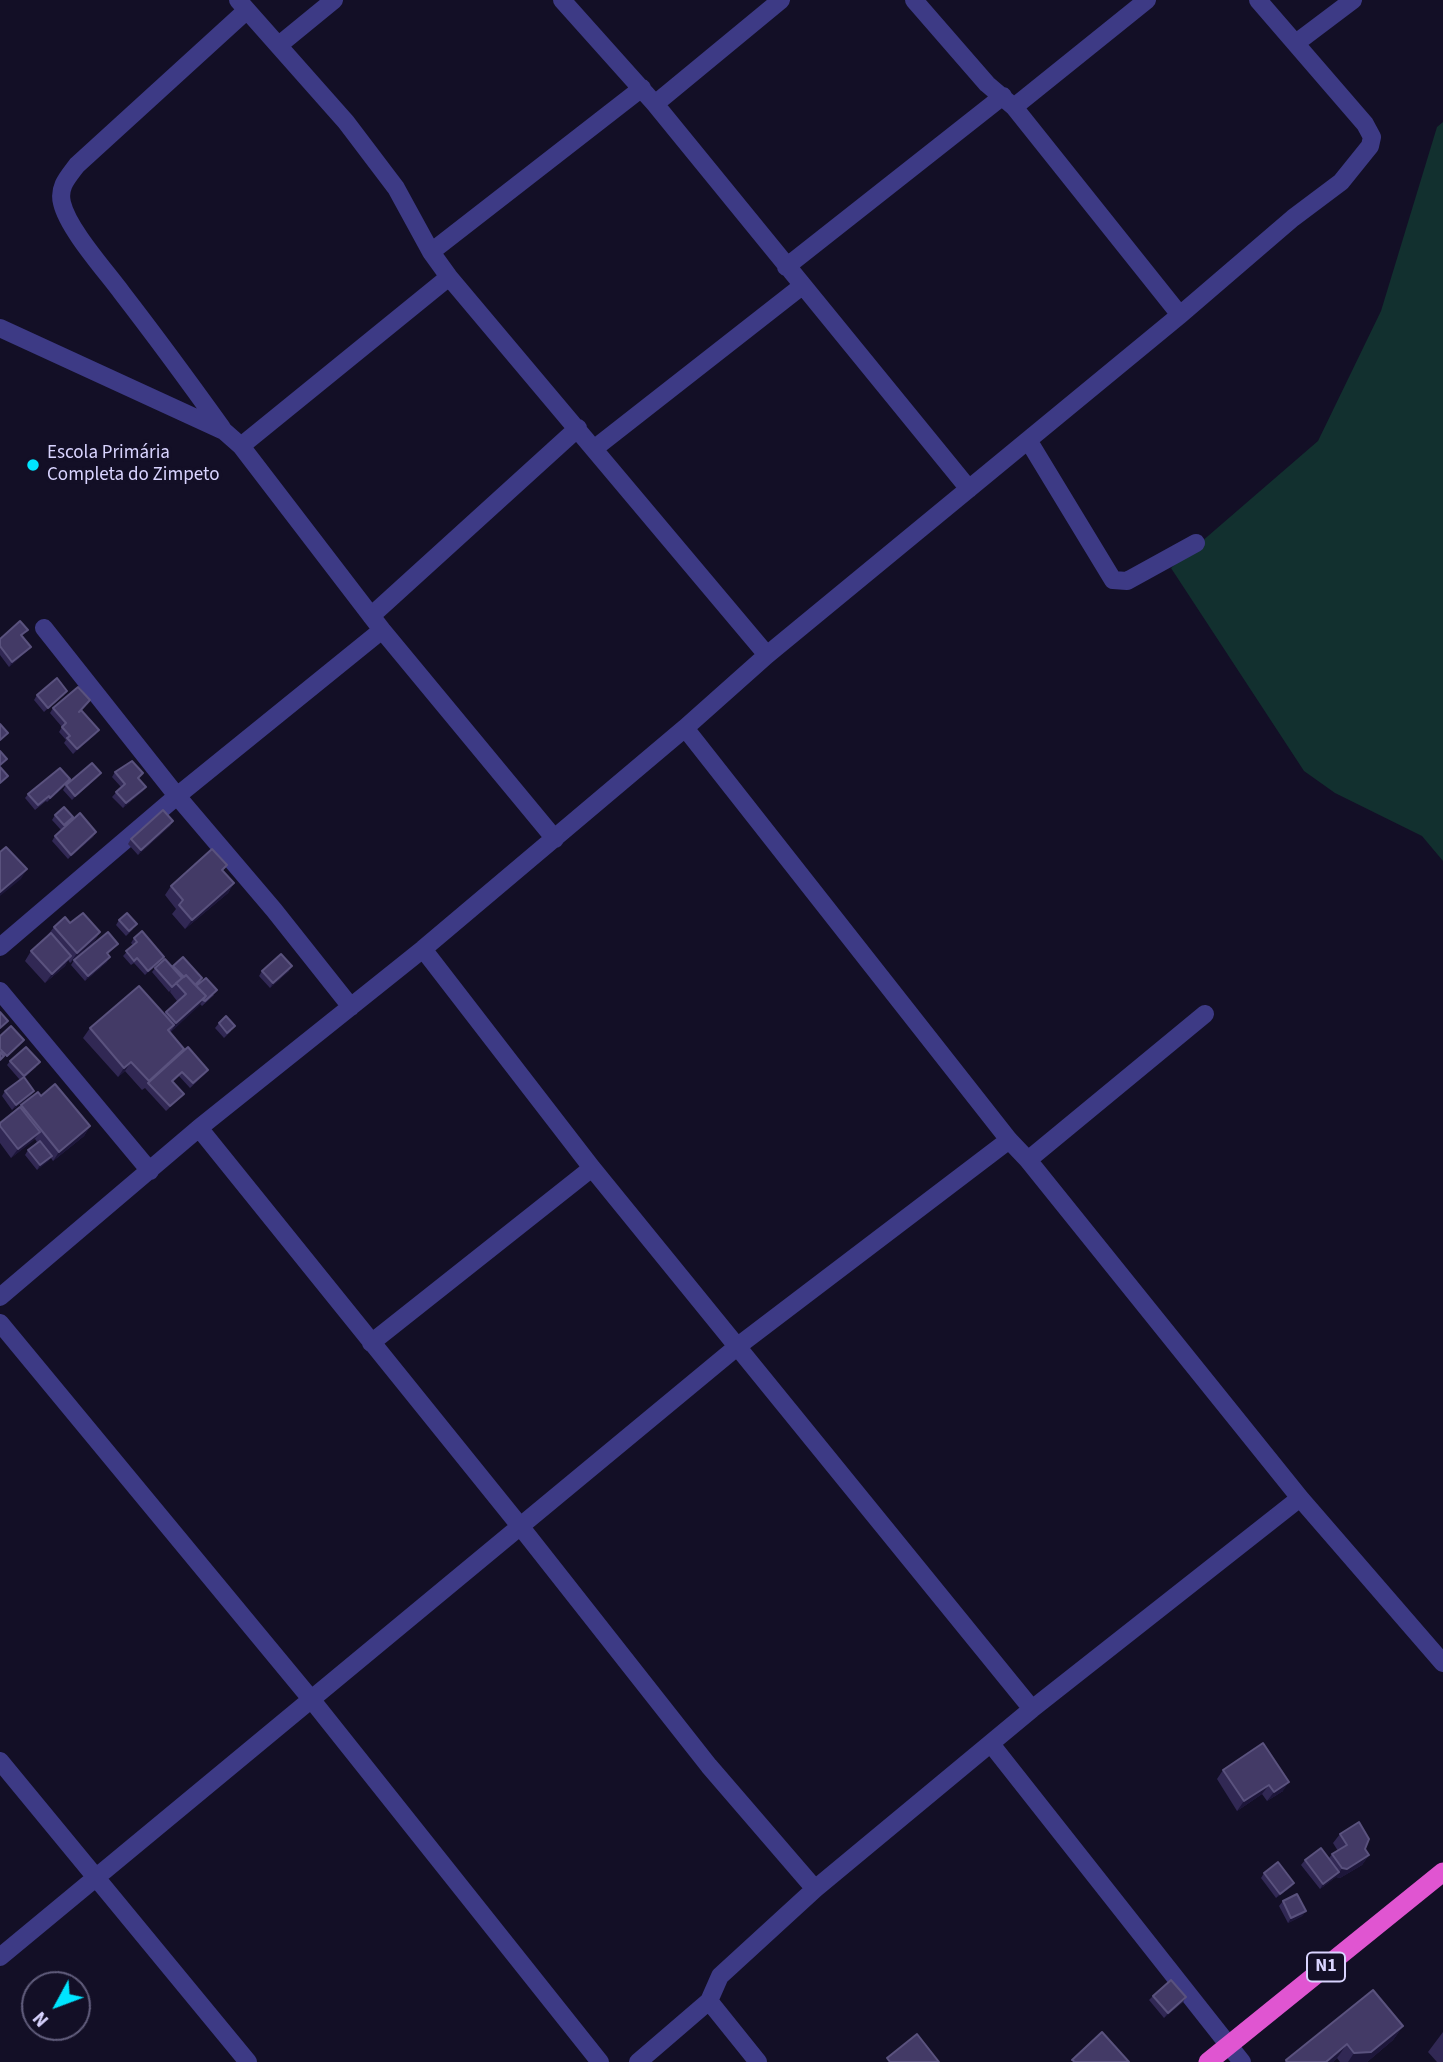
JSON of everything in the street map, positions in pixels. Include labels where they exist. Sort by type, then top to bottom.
[{"type":"highway","name":"N1","points":[[1208,2062],[1443,1872]]},
{"type":"street","points":[[279,45],[334,0]]},
{"type":"street","points":[[562,0],[655,103],[969,489]]},
{"type":"street","points":[[655,103],[781,0]]},
{"type":"street","points":[[914,0],[986,84],[1008,102],[1180,315]]},
{"type":"street","points":[[786,267],[1147,0]]},
{"type":"street","points":[[0,1297],[199,1128],[423,949],[685,728],[767,655],[1341,181],[1370,146],[1372,137],[1365,124],[1258,0]]},
{"type":"street","points":[[1296,43],[1353,0]]},
{"type":"street","points":[[555,839],[376,623],[241,446],[224,431],[165,348],[78,235],[64,209],[61,193],[64,182],[76,165],[242,5],[346,122],[396,188],[431,252],[449,276],[767,655]]},
{"type":"street","points":[[431,252],[642,88]]},
{"type":"street","points":[[241,446],[449,276]]},
{"type":"street","points":[[595,448],[802,286]]},
{"type":"street","points":[[0,328],[224,431]]},
{"type":"street","points":[[0,947],[376,623],[578,428]]},
{"type":"street","points":[[1028,440],[1113,580],[1127,581],[1196,543]]},
{"type":"street","points":[[44,628],[177,796],[274,910],[351,1007]]},
{"type":"street","points":[[685,728],[1009,1140],[1028,1160],[1300,1498],[1443,1663]]},
{"type":"street","points":[[423,949],[592,1168],[1032,1709]]},
{"type":"street","points":[[0,991],[150,1171]]},
{"type":"street","points":[[1028,1160],[1205,1014]]},
{"type":"street","points":[[199,1128],[520,1526],[709,1766],[815,1889]]},
{"type":"street","points":[[0,1957],[738,1346],[1009,1140]]},
{"type":"street","points":[[371,1343],[592,1168]]},
{"type":"street","points":[[0,1322],[311,1699],[600,2062]]},
{"type":"street","points":[[638,2062],[709,2001],[720,1976],[815,1889],[1032,1709],[1300,1498]]},
{"type":"street","points":[[991,1744],[1242,2062]]},
{"type":"street","points":[[0,1761],[248,2062]]},
{"type":"street","points":[[709,2001],[758,2062]]},
{"type":"green space","points":[[1443,122],[1443,861],[1422,836],[1335,793],[1304,771],[1171,568],[1318,441],[1381,311],[1437,127]]},
{"type":"building","points":[[20,621],[28,630],[21,635],[31,647],[12,662],[0,646],[0,639]]},
{"type":"building","points":[[57,678],[67,691],[48,708],[37,695]]},
{"type":"building","points":[[78,687],[90,700],[79,712],[81,710],[99,730],[77,749],[62,727],[66,723],[53,708]]},
{"type":"building","points":[[0,724],[8,733],[0,740]]},
{"type":"building","points":[[0,751],[7,759],[0,765]]},
{"type":"building","points":[[132,761],[143,773],[138,778],[146,787],[126,803],[116,792],[125,784],[115,772]]},
{"type":"building","points":[[92,763],[101,773],[75,796],[66,785]]},
{"type":"building","points":[[0,767],[8,776],[0,783]]},
{"type":"building","points":[[60,768],[70,779],[50,798],[49,796],[38,805],[28,794]]},
{"type":"building","points":[[64,807],[73,817],[64,825],[55,815]]},
{"type":"building","points":[[163,810],[173,821],[141,850],[131,839]]},
{"type":"building","points":[[80,813],[96,832],[71,855],[55,836]]},
{"type":"building","points":[[6,847],[27,869],[0,892],[0,852]]},
{"type":"building","points":[[212,849],[227,865],[222,870],[234,883],[192,920],[179,905],[183,900],[171,886]]},
{"type":"building","points":[[83,913],[100,932],[77,953],[54,927],[65,917],[70,923]]},
{"type":"building","points":[[127,913],[137,924],[129,931],[119,920]]},
{"type":"building","points":[[142,931],[164,957],[148,971],[137,958],[134,961],[126,951],[137,942],[134,938]]},
{"type":"building","points":[[108,932],[118,944],[107,953],[110,957],[88,976],[74,960]]},
{"type":"building","points":[[51,933],[71,956],[52,974],[31,951]]},
{"type":"building","points":[[281,954],[292,966],[273,983],[262,971]]},
{"type":"building","points":[[183,957],[202,978],[195,985],[173,966]]},
{"type":"building","points":[[165,959],[182,978],[172,987],[155,968]]},
{"type":"building","points":[[186,975],[206,996],[176,1023],[166,1012],[186,994],[176,983]]},
{"type":"building","points":[[206,978],[217,990],[205,1001],[203,1000],[206,996],[196,986]]},
{"type":"building","points":[[139,986],[174,1025],[168,1030],[184,1049],[149,1081],[131,1062],[124,1068],[90,1028]]},
{"type":"building","points":[[0,1012],[8,1021],[0,1028]]},
{"type":"building","points":[[226,1016],[235,1026],[227,1033],[219,1023]]},
{"type":"building","points":[[11,1026],[24,1040],[7,1056],[0,1049],[0,1036]]},
{"type":"building","points":[[26,1047],[40,1062],[24,1076],[10,1061]]},
{"type":"building","points":[[188,1047],[208,1070],[193,1083],[182,1072],[172,1081],[184,1094],[170,1106],[148,1083]]},
{"type":"building","points":[[24,1077],[34,1091],[16,1105],[5,1091]]},
{"type":"building","points":[[55,1084],[90,1126],[59,1152],[21,1105],[38,1092],[41,1096]]},
{"type":"building","points":[[20,1107],[40,1132],[18,1149],[0,1123]]},
{"type":"building","points":[[40,1141],[52,1156],[40,1165],[28,1150]]},
{"type":"building","points":[[1263,1743],[1289,1782],[1274,1792],[1269,1785],[1244,1801],[1223,1770]]},
{"type":"building","points":[[1359,1822],[1369,1839],[1365,1849],[1369,1855],[1347,1869],[1342,1868],[1332,1854],[1347,1845],[1340,1834]]},
{"type":"building","points":[[1321,1848],[1339,1872],[1323,1884],[1305,1860]]},
{"type":"building","points":[[1278,1862],[1294,1883],[1280,1894],[1264,1873]]},
{"type":"building","points":[[1297,1894],[1306,1911],[1291,1918],[1283,1901]]},
{"type":"building","points":[[1171,1980],[1186,1997],[1168,2013],[1153,1996]]},
{"type":"building","points":[[1373,1990],[1403,2026],[1371,2052],[1354,2053],[1347,2044],[1326,2062],[1287,2062],[1286,2060]]},
{"type":"building","points":[[1102,2032],[1129,2062],[1072,2060]]},
{"type":"building","points":[[917,2034],[939,2062],[890,2062],[887,2058]]},
{"type":"place","name":"Escola Primária Completa do Zimpeto","points":[[33,465]]}]
